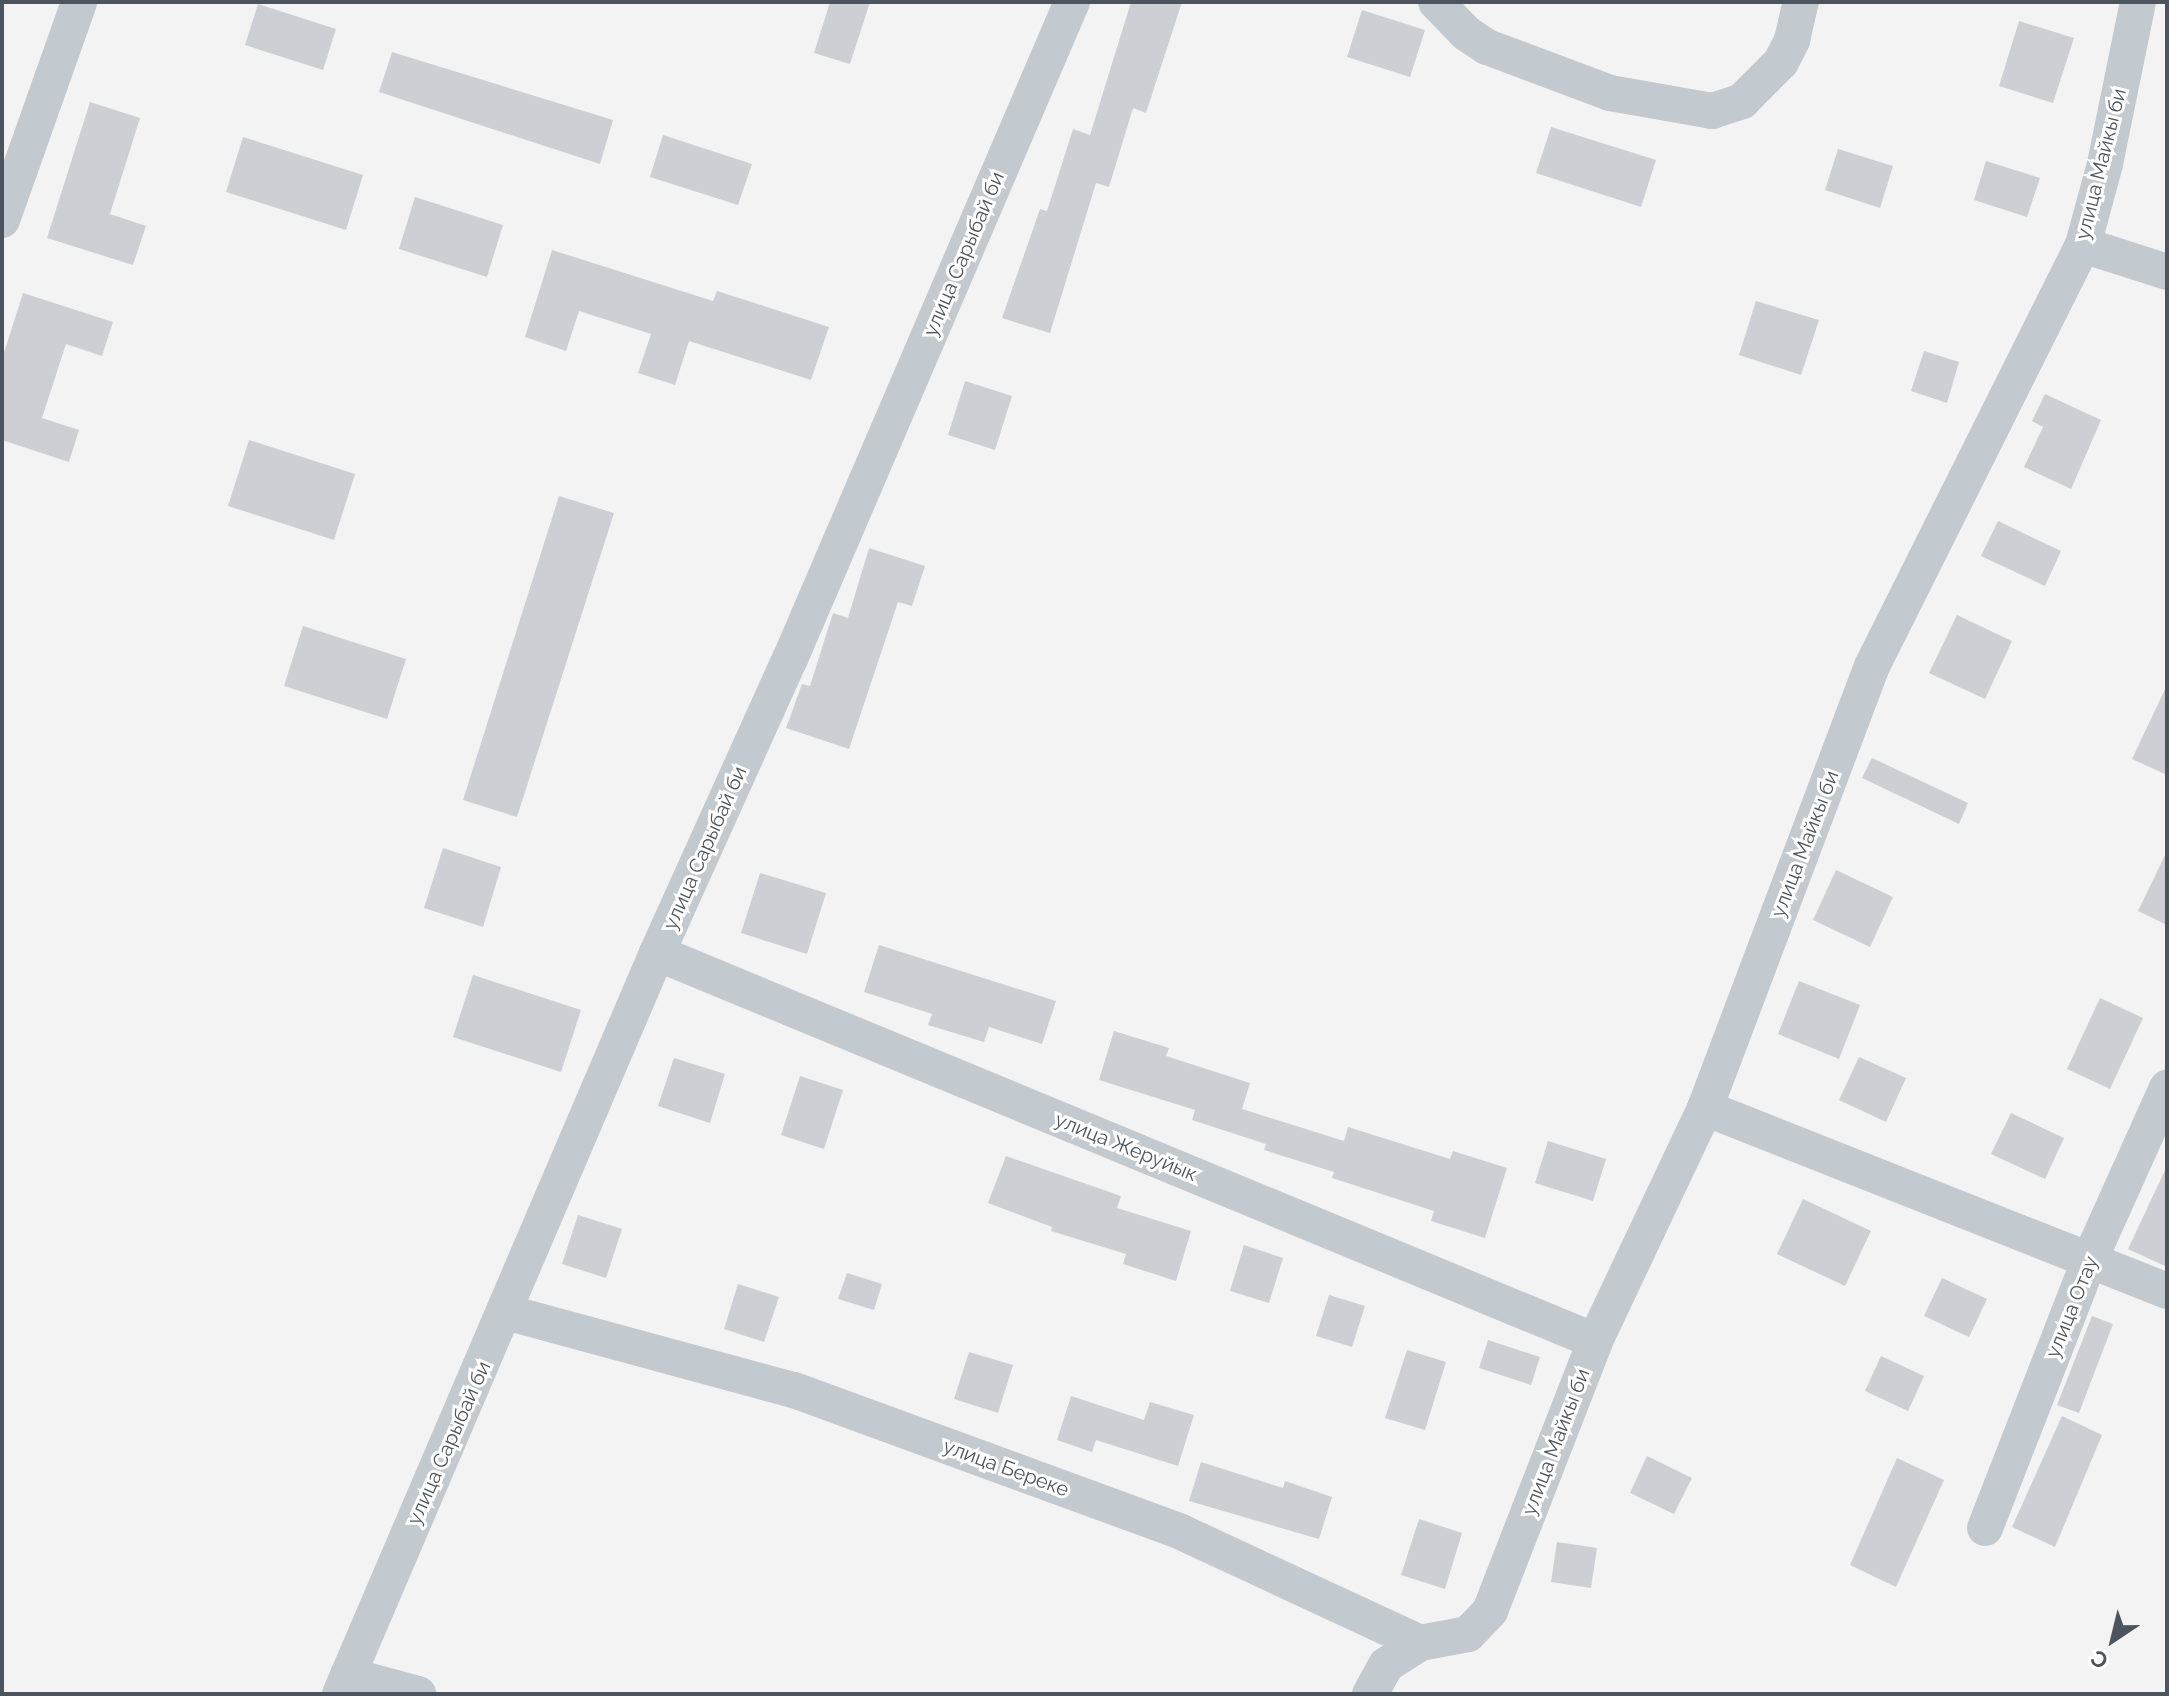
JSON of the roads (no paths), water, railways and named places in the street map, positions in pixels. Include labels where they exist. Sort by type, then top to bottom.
[{"type":"street","points":[[2,220],[79,2]]},
{"type":"street","name":"улица Сарыбай би","points":[[344,1684],[506,1312],[657,953],[790,659],[1072,2]]},
{"type":"street","points":[[1436,2],[1466,33],[1487,47],[1610,93],[1712,111],[1742,101],[1781,62],[1792,40],[1801,2]]},
{"type":"street","name":"улица Майкы би","points":[[1420,1643],[1468,1634],[1490,1611],[1595,1341],[1705,1108],[1872,666],[2083,245],[2105,164],[2138,2]]},
{"type":"street","points":[[2083,245],[2167,272]]},
{"type":"street","name":"улица Жеруйык","points":[[657,953],[1595,1341]]},
{"type":"street","name":"улица Отау","points":[[1985,1528],[2090,1259],[2167,1088]]},
{"type":"street","points":[[1705,1108],[2167,1291]]},
{"type":"street","name":"улица Береке","points":[[506,1312],[794,1390],[1181,1532],[1420,1643]]},
{"type":"street","points":[[1370,1694],[1386,1665],[1420,1643]]},
{"type":"street","points":[[344,1684],[418,1694]]}]
